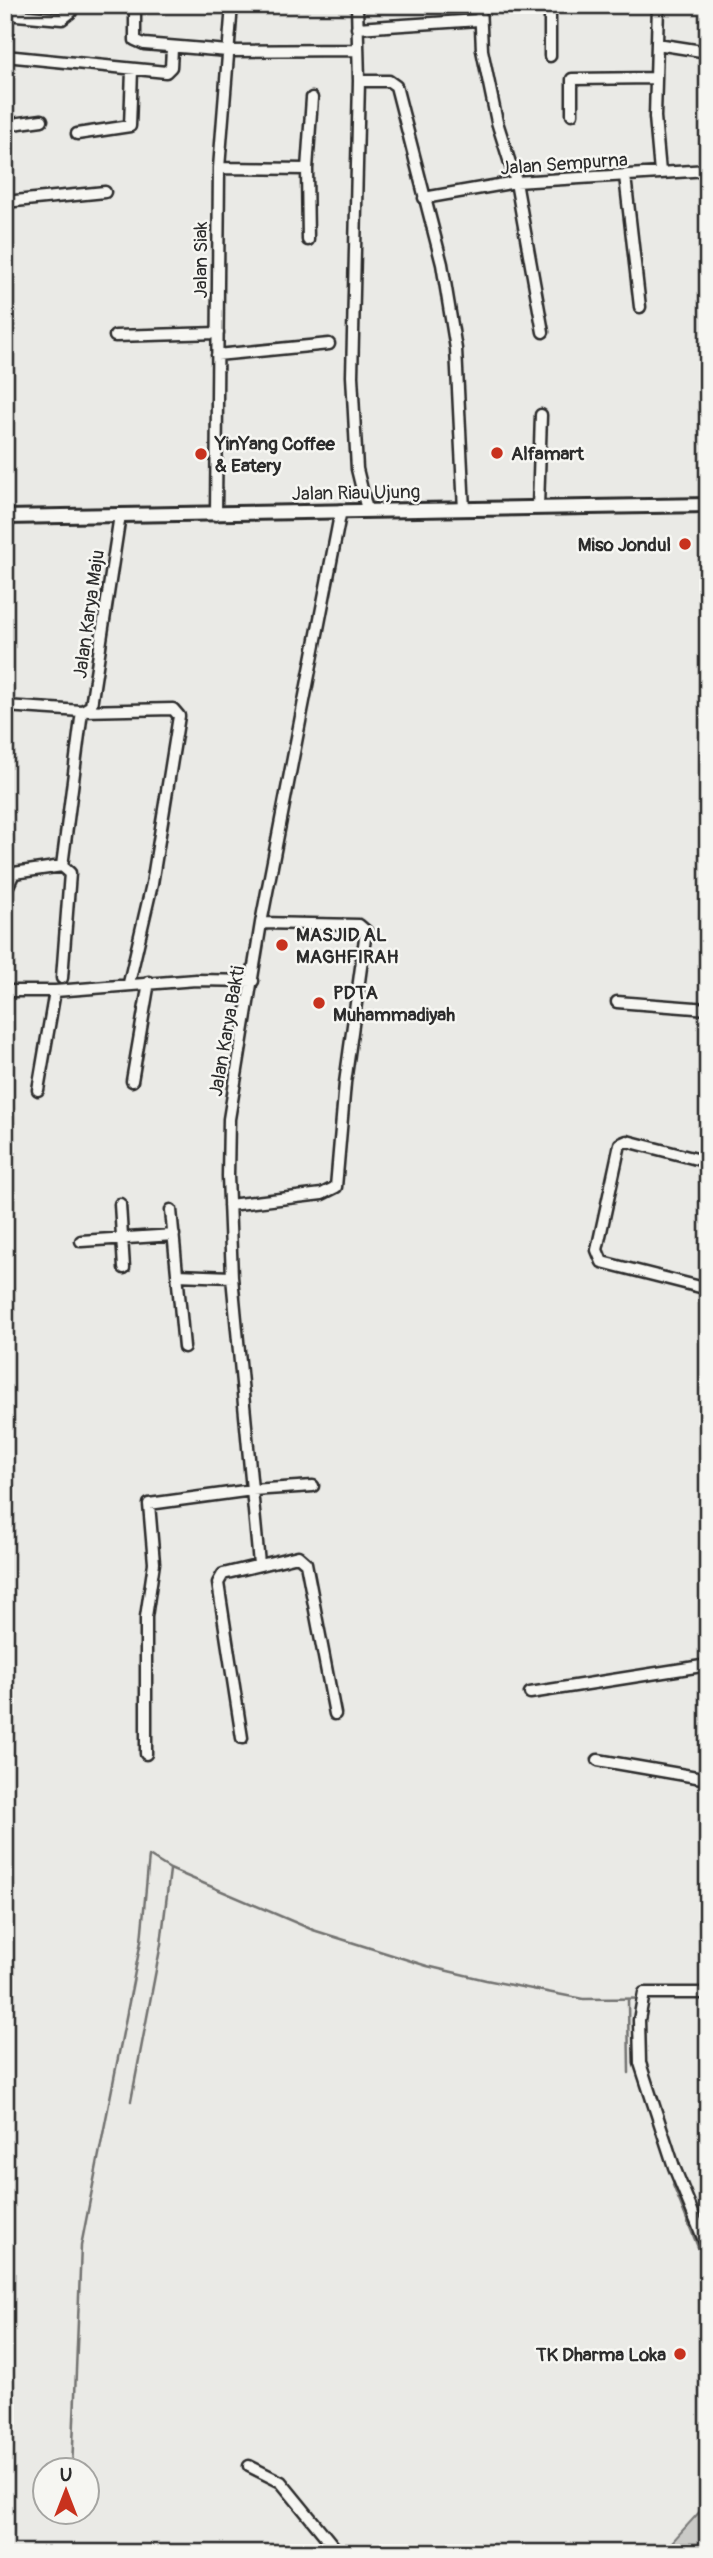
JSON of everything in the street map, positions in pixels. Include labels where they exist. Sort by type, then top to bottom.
[{"type":"main road","name":"Jalan Riau Ujung","points":[[5,517],[708,505]]},
{"type":"street","points":[[5,14],[62,19],[71,12],[72,5]]},
{"type":"street","points":[[135,5],[135,40],[144,44],[172,49],[228,51],[357,50]]},
{"type":"street","name":"Jalan Siak","points":[[216,515],[219,168],[232,5]]},
{"type":"street","points":[[357,5],[359,80],[352,376],[357,469],[367,510]]},
{"type":"street","points":[[480,5],[482,50],[497,122],[516,182],[543,332]]},
{"type":"street","points":[[550,5],[550,56]]},
{"type":"street","points":[[658,5],[655,78],[660,172]]},
{"type":"street","points":[[356,27],[479,20]]},
{"type":"street","points":[[657,44],[708,52]]},
{"type":"street","points":[[5,56],[166,72],[171,66],[172,49]]},
{"type":"street","points":[[77,134],[130,126],[132,70]]},
{"type":"street","points":[[572,114],[572,79],[655,78]]},
{"type":"street","points":[[359,80],[389,81],[396,86],[442,264],[456,349],[464,510]]},
{"type":"street","points":[[308,240],[307,169],[312,98]]},
{"type":"street","points":[[5,125],[42,120]]},
{"type":"street","points":[[219,168],[307,169]]},
{"type":"street","name":"Jalan Sempurna","points":[[424,198],[516,182],[708,170]]},
{"type":"street","points":[[625,176],[640,306]]},
{"type":"street","points":[[5,202],[105,192]]},
{"type":"street","points":[[115,336],[218,333]]},
{"type":"street","points":[[217,355],[328,344]]},
{"type":"street","points":[[538,507],[541,415]]},
{"type":"street","name":"Jalan Karya Bakti","points":[[259,1564],[232,1277],[229,1119],[261,923],[341,510]]},
{"type":"street","name":"Jalan Karya Maju","points":[[62,978],[70,873],[64,867],[82,711],[93,702],[120,515]]},
{"type":"street","points":[[5,706],[82,711],[173,709],[179,716],[163,822],[129,983]]},
{"type":"street","points":[[5,940],[7,888],[14,873],[64,867]]},
{"type":"street","points":[[229,1205],[322,1194],[336,1187],[345,1083],[366,930],[359,925],[261,923]]},
{"type":"street","points":[[5,991],[55,991],[149,982],[253,981]]},
{"type":"street","points":[[132,1081],[149,982]]},
{"type":"street","points":[[38,1090],[55,991]]},
{"type":"street","points":[[617,1002],[708,1009]]},
{"type":"street","points":[[708,1161],[627,1141],[620,1144],[597,1250],[603,1262],[708,1289]]},
{"type":"street","points":[[120,1204],[124,1268]]},
{"type":"street","points":[[171,1210],[184,1347]]},
{"type":"street","points":[[80,1241],[174,1236]]},
{"type":"street","points":[[177,1275],[232,1277]]},
{"type":"street","points":[[146,1754],[146,1617],[154,1563],[149,1504],[252,1490],[313,1486]]},
{"type":"street","points":[[242,1738],[218,1583],[223,1574],[259,1564],[298,1556],[306,1563],[335,1714]]},
{"type":"street","points":[[530,1693],[708,1665]]},
{"type":"street","points":[[598,1760],[708,1779]]},
{"type":"street","points":[[708,1993],[643,1998],[639,2020],[640,2063],[708,2250]]},
{"type":"street","points":[[249,2466],[281,2482],[338,2553]]},
{"type":"shaded area","points":[[703,2508],[708,2513],[708,2541],[697,2553],[683,2553],[672,2542]]},
{"type":"waterway","points":[[73,2456],[81,2246],[141,1941],[149,1856],[170,1869],[313,1930],[427,1966],[583,1999],[708,1998]]},
{"type":"waterway","points":[[131,2101],[161,1944],[170,1870]]},
{"type":"waterway","points":[[628,2000],[629,2073]]},
{"type":"waterway","points":[[673,2185],[708,2272]]},
{"type":"place","name":"Alfamart","points":[[497,453]]},
{"type":"place","name":"YinYang Coffee & Eatery","points":[[201,454]]},
{"type":"place","name":"Miso Jondul","points":[[685,544]]},
{"type":"place","name":"MASJID AL MAGHFIRAH","points":[[282,945]]},
{"type":"place","name":"PDTA Muhammadiyah","points":[[319,1003]]},
{"type":"place","name":"TK Dharma Loka","points":[[680,2354]]}]
